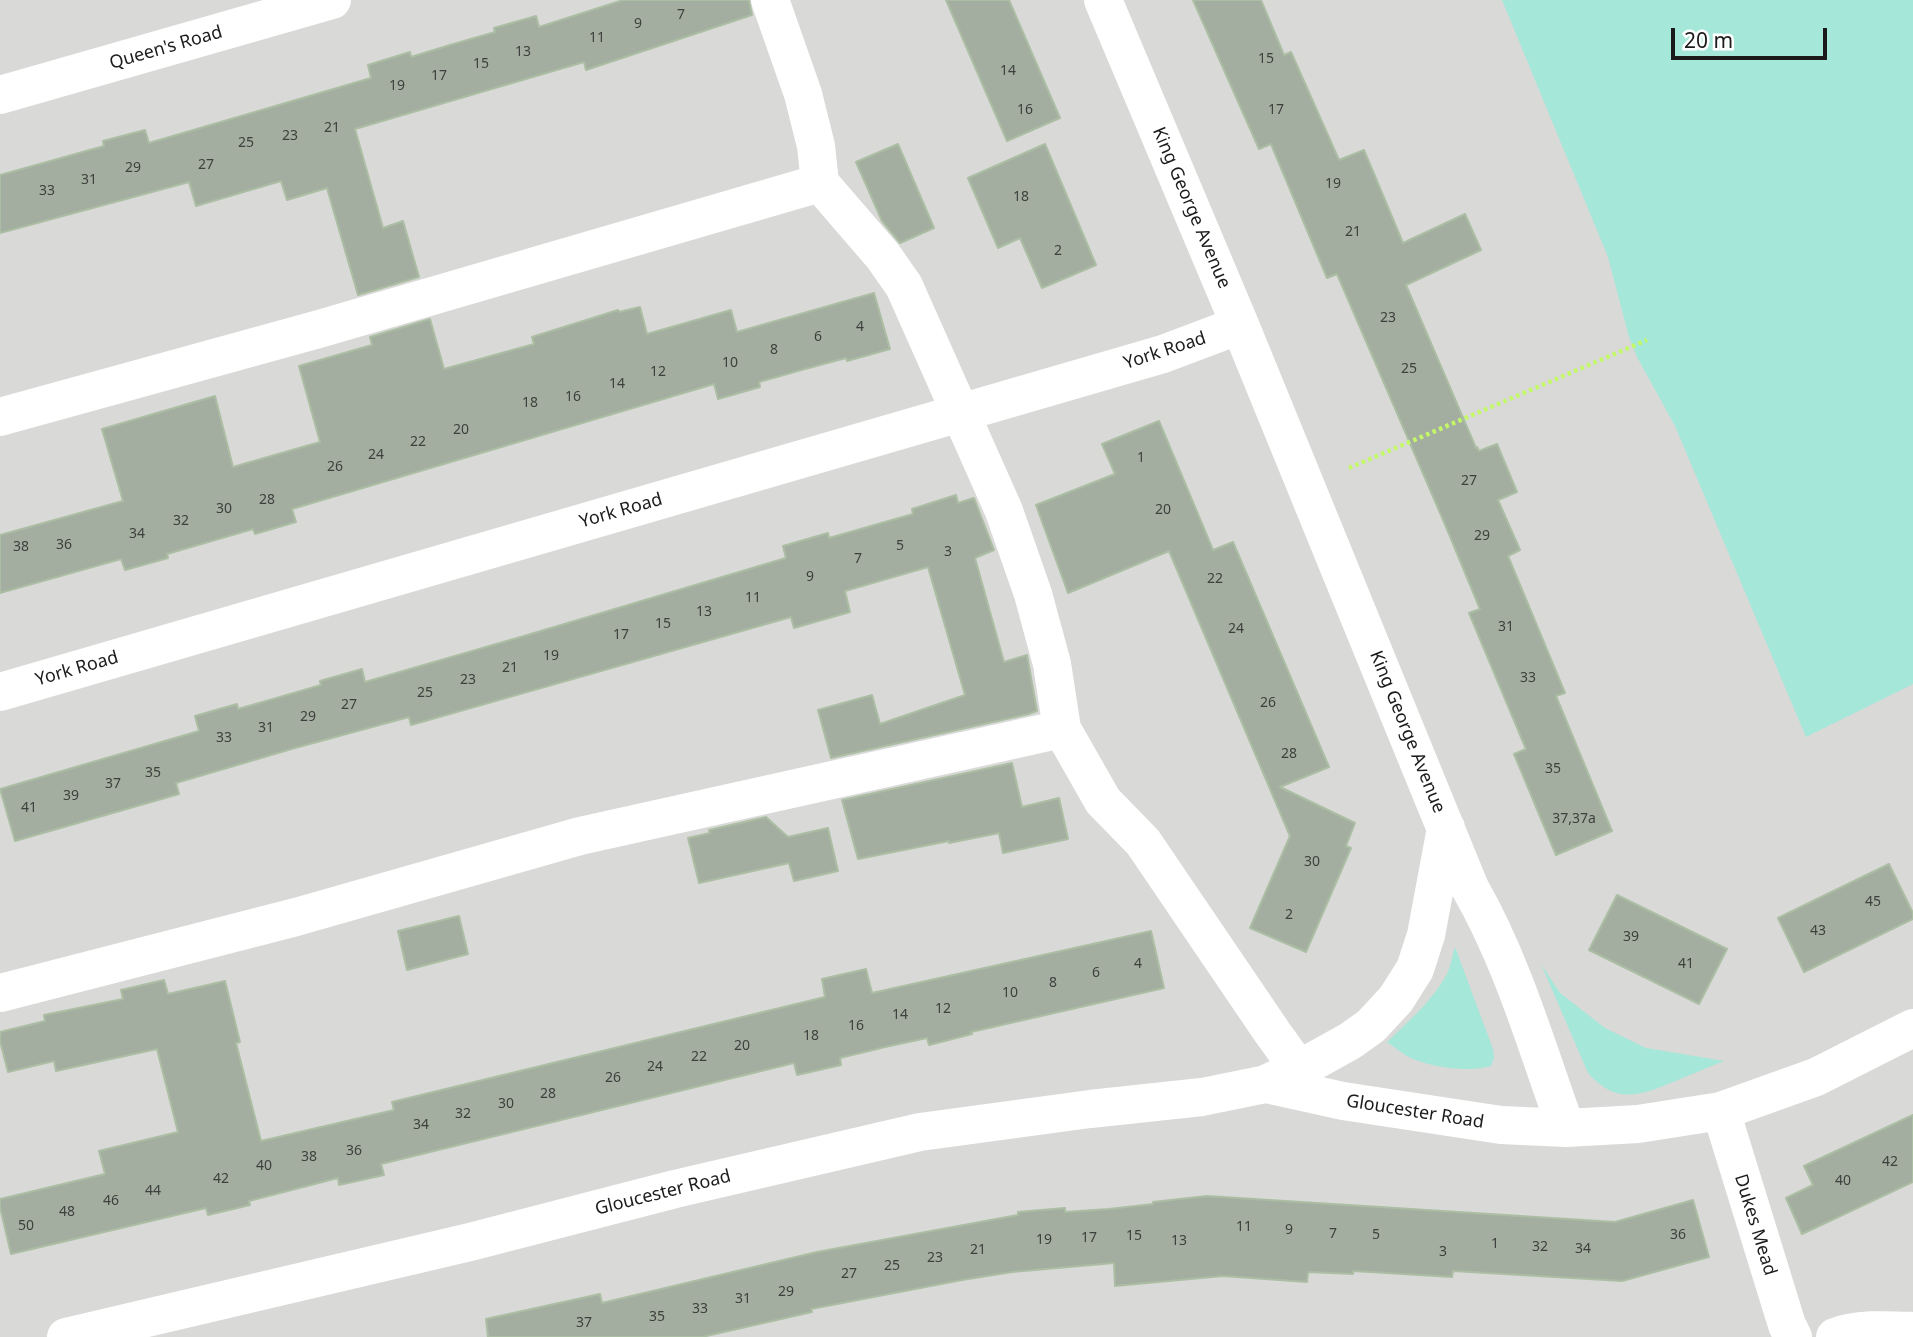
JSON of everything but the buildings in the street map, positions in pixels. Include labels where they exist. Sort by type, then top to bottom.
[{"type":"street","name":"Queen's Road","points":[[0,95],[332,0]]},
{"type":"street","points":[[770,0],[803,94],[816,146],[820,183],[883,256],[904,286],[1004,510],[1033,594],[1052,664],[1062,729],[1103,801],[1143,842],[1282,1076]]},
{"type":"street","name":"King George Avenue","points":[[1103,0],[1240,325],[1470,888],[1483,910],[1516,987],[1566,1128]]},
{"type":"street","points":[[0,416],[332,325],[820,183]]},
{"type":"street","name":"York Road","points":[[0,692],[1163,354],[1240,325]]},
{"type":"street","points":[[0,993],[296,917],[580,836],[1062,729]]},
{"type":"street","name":"Gloucester Road","points":[[66,1337],[920,1132],[1202,1097],[1282,1076],[1350,1041],[1371,1026],[1396,999],[1415,969],[1426,934],[1446,828]]},
{"type":"street","points":[[1566,1128],[1638,1124],[1721,1111],[1816,1077],[1913,1028]]},
{"type":"street","name":"Gloucester Road","points":[[1282,1076],[1343,1101],[1502,1125],[1566,1128]]},
{"type":"street","name":"Dukes Mead","points":[[1721,1111],[1793,1337]]},
{"type":"street","points":[[1835,1337],[1876,1331],[1913,1331]]},
{"type":"path","points":[[1306,486],[1647,340]]},
{"type":"shaded area","points":[[0,0],[1913,0],[1913,1337],[0,1337]]},
{"type":"shaded area","points":[[1502,0],[1913,0],[1913,684],[1806,737],[1675,426],[1637,357],[1629,337],[1608,257]]},
{"type":"shaded area","points":[[1455,947],[1493,1049],[1491,1066],[1460,1069],[1436,1066],[1405,1055],[1387,1042],[1435,993],[1450,968]]},
{"type":"shaded area","points":[[1541,964],[1560,993],[1605,1028],[1646,1048],[1724,1061],[1641,1093],[1620,1094],[1609,1090],[1588,1073]]}]
